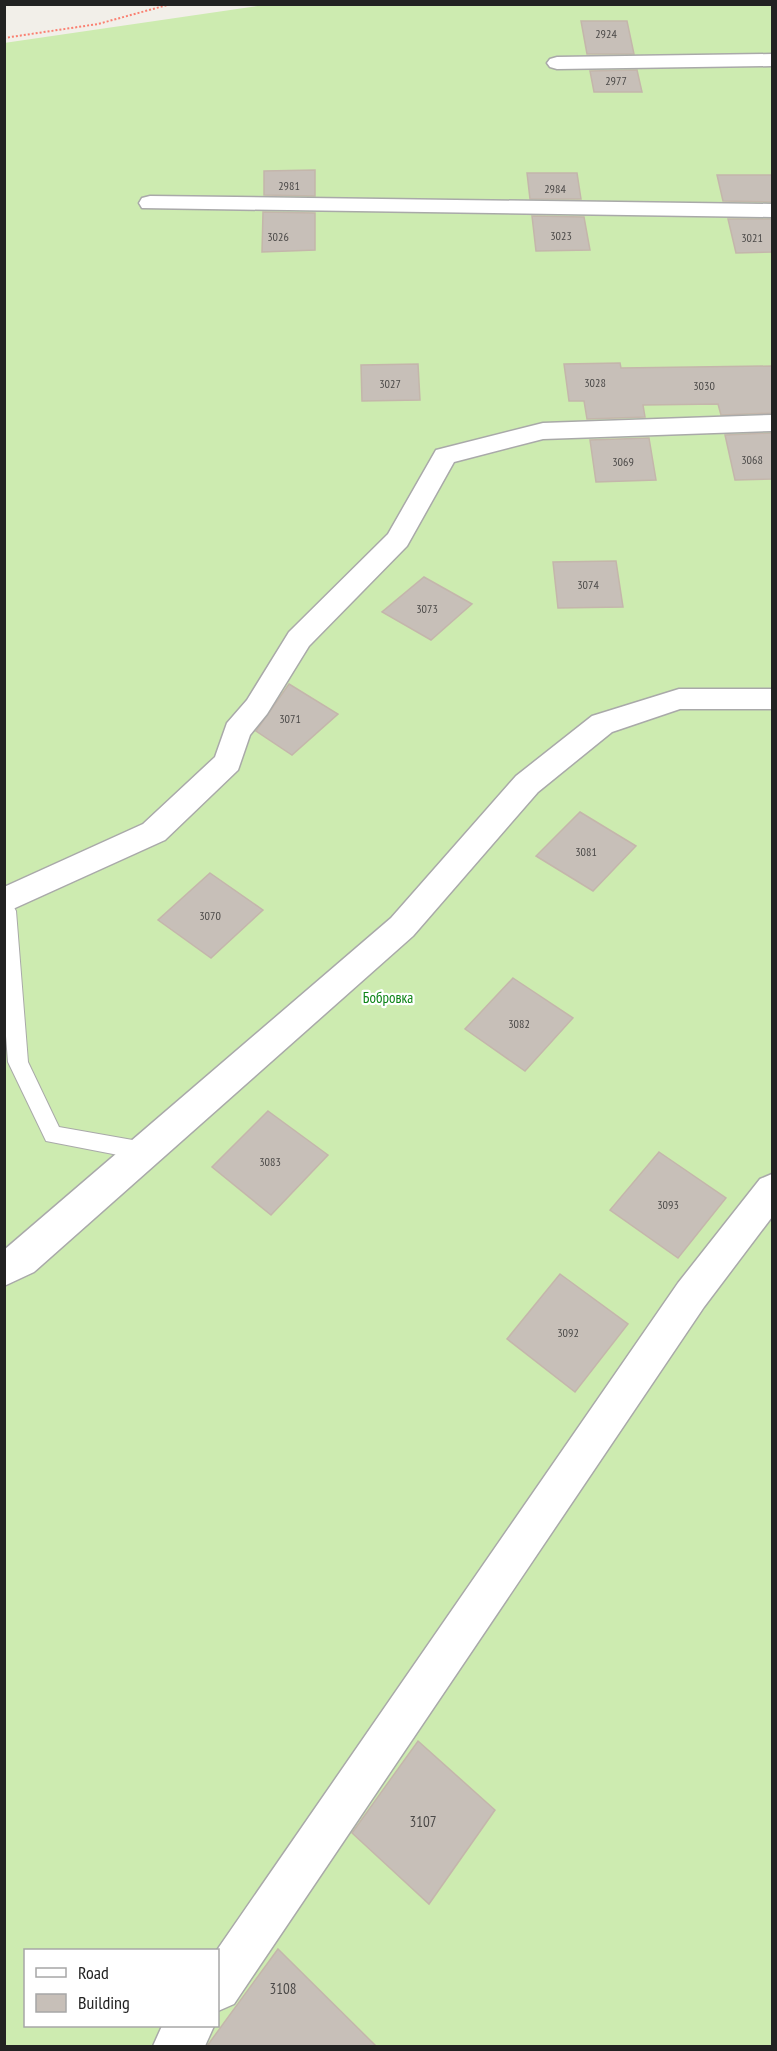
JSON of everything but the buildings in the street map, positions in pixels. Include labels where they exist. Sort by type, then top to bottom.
[{"type":"street","points":[[557,63],[772,60]]},
{"type":"street","points":[[150,203],[772,211]]},
{"type":"street","points":[[4,901],[154,832],[228,762],[237,731],[257,707],[299,639],[398,540],[445,456],[543,431],[772,423]]},
{"type":"street","points":[[4,1269],[21,1260],[402,927],[527,784],[602,724],[679,699],[772,699]]},
{"type":"street","points":[[219,1987],[691,1295],[772,1190]]},
{"type":"street","points":[[176,2046],[190,2027]]},
{"type":"lane","points":[[4,907],[18,1062],[54,1135],[144,1151]]},
{"type":"path","points":[[4,38],[98,24],[171,4]]},
{"type":"green space","name":"Бобровка","points":[[271,4],[772,5],[772,2046],[5,2046],[4,43]]}]
